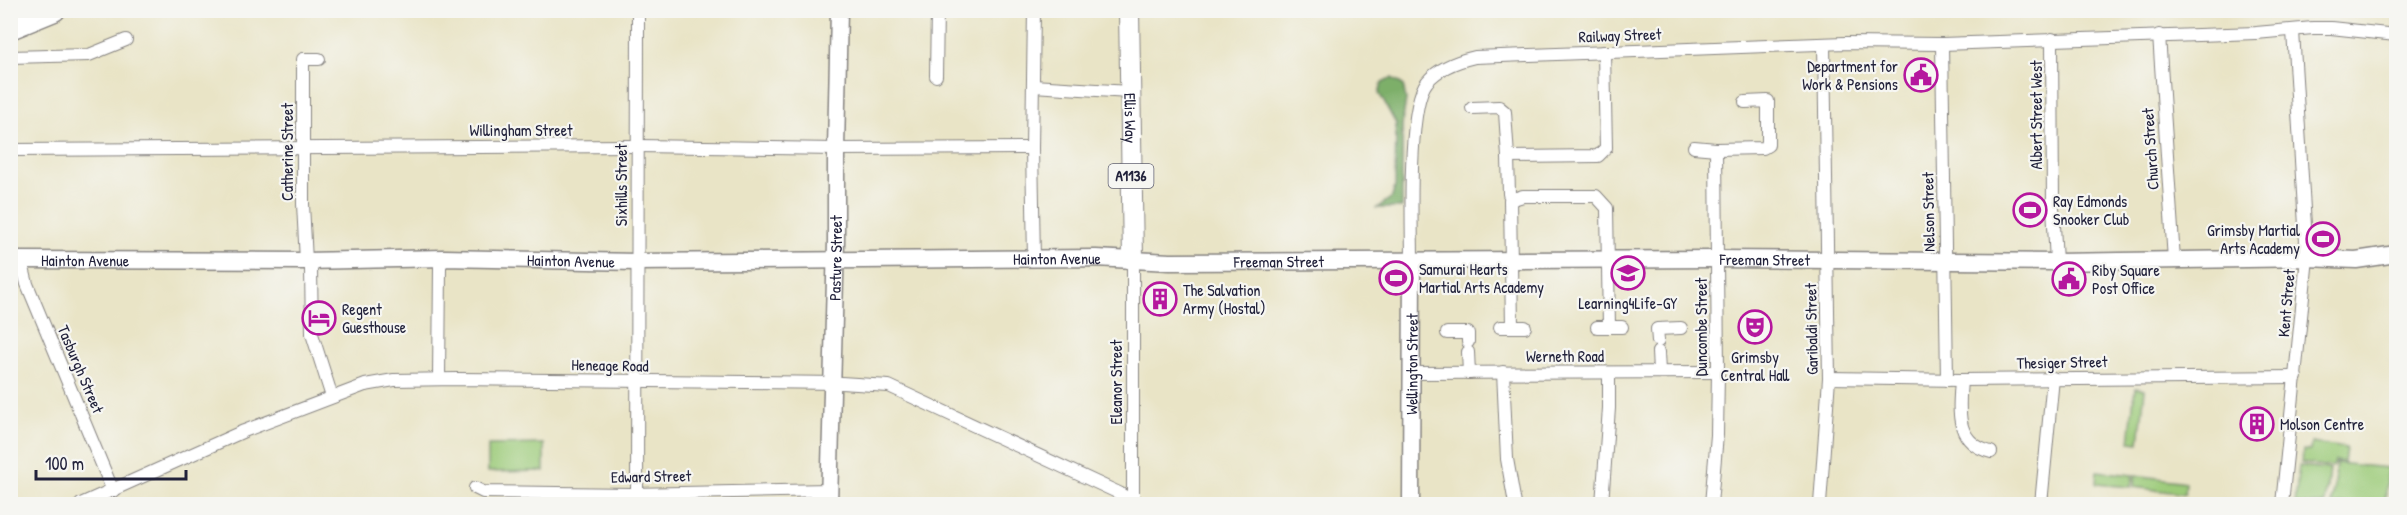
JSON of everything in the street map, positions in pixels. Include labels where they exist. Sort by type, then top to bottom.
[{"type":"highway","points":[[10,28],[54,10]]},
{"type":"main road","name":"Pasture Street","points":[[829,497],[836,261],[839,10]]},
{"type":"main road","name":"Ellis Way","points":[[1129,10],[1133,260]]},
{"type":"main road","name":"Freeman Street","points":[[1133,260],[1717,259],[2056,262],[2307,258],[2356,260],[2397,254]]},
{"type":"main road","name":"Hainton Avenue","points":[[16,260],[311,261],[444,258],[637,262],[1096,258],[1133,260]]},
{"type":"main road","name":"Wellington Street","points":[[1411,504],[1412,261]]},
{"type":"street","name":"Sixhills Street","points":[[637,499],[638,10]]},
{"type":"street","points":[[936,76],[937,10]]},
{"type":"street","points":[[1034,10],[1032,148],[1034,260]]},
{"type":"street","name":"Railway Street","points":[[1426,82],[1460,60],[1475,57],[1824,44],[1942,44],[2331,28],[2397,34]]},
{"type":"street","name":"Kent Street","points":[[2282,504],[2307,258],[2293,31]]},
{"type":"street","name":"Church Street","points":[[2159,35],[2174,260]]},
{"type":"street","name":"Albert Street West","points":[[2052,39],[2053,207],[2056,262]]},
{"type":"street","points":[[10,57],[89,55],[126,40]]},
{"type":"street","name":"Garibaldi Street","points":[[1820,504],[1829,378],[1824,44]]},
{"type":"street","name":"Nelson Street","points":[[1942,44],[1947,380]]},
{"type":"street","points":[[1508,158],[1590,157],[1604,152],[1607,137],[1604,52]]},
{"type":"street","name":"Catherine Street","points":[[319,58],[303,59],[303,204],[311,261],[312,334],[332,397]]},
{"type":"street","name":"Wellington Street","points":[[1412,261],[1415,124],[1417,106],[1426,82]]},
{"type":"street","points":[[1033,86],[1129,92]]},
{"type":"street","points":[[1694,147],[1763,148],[1768,145],[1768,101],[1745,102]]},
{"type":"street","points":[[1472,108],[1499,106],[1505,112],[1512,327]]},
{"type":"street","name":"Willingham Street","points":[[10,150],[638,146],[836,149],[1032,148]]},
{"type":"street","name":"Duncombe Street","points":[[1711,504],[1717,435],[1718,372],[1716,149]]},
{"type":"street","points":[[1509,200],[1518,197],[1596,196],[1607,208],[1609,327]]},
{"type":"street","points":[[439,379],[440,266],[444,258]]},
{"type":"street","name":"Tasburgh Street","points":[[16,260],[113,490]]},
{"type":"street","name":"Eleanor Street","points":[[1133,260],[1134,503]]},
{"type":"street","points":[[1659,372],[1656,338],[1681,328]]},
{"type":"street","points":[[1447,333],[1469,340],[1469,373]]},
{"type":"street","points":[[1503,372],[1506,459],[1515,504]]},
{"type":"street","name":"Werneth Road","points":[[1412,373],[1718,372]]},
{"type":"street","points":[[1602,504],[1610,408],[1609,373]]},
{"type":"street","name":"Thesiger Street","points":[[1829,378],[1961,380],[2296,377]]},
{"type":"street","points":[[2041,504],[2053,378]]},
{"type":"street","name":"Heneage Road","points":[[81,504],[244,431],[332,397],[375,383],[394,380],[439,379],[889,386],[1134,503]]},
{"type":"street","points":[[1961,380],[1959,416],[1964,432],[1974,445],[1991,453]]},
{"type":"street","name":"Edward Street","points":[[475,488],[483,492],[637,499],[829,497]]},
{"type":"green space","points":[[1392,78],[1403,85],[1406,99],[1402,126],[1402,208],[1377,208],[1392,197],[1395,187],[1396,124],[1379,93],[1382,83]]},
{"type":"green space","points":[[2135,388],[2145,389],[2139,443],[2129,442]]},
{"type":"green space","points":[[2311,443],[2346,448],[2344,462],[2335,461],[2333,467],[2301,463],[2303,450],[2310,451]]},
{"type":"green space","points":[[544,444],[544,471],[488,472],[488,445]]},
{"type":"green space","points":[[2336,463],[2388,468],[2385,504],[2332,504]]},
{"type":"green space","points":[[2299,466],[2329,469],[2325,504],[2295,504]]},
{"type":"green space","points":[[2097,471],[2133,475],[2131,487],[2096,484]]},
{"type":"green space","points":[[2135,475],[2186,482],[2185,494],[2134,487]]},
{"type":"place","name":"Department for Work & Pensions","points":[[1921,75]]},
{"type":"place","name":"Ray Edmonds Snooker Club","points":[[2030,210]]},
{"type":"place","name":"Grimsby Martial Arts Academy","points":[[2323,239]]},
{"type":"place","name":"Learning4Life-GY","points":[[1628,273]]},
{"type":"place","name":"Samurai Hearts Martial Arts Academy","points":[[1396,278]]},
{"type":"place","name":"Riby Square Post Office","points":[[2069,279]]},
{"type":"place","name":"The Salvation Army (Hostal)","points":[[1160,299]]},
{"type":"place","name":"Regent Guesthouse","points":[[319,318]]},
{"type":"place","name":"Grimsby Central Hall","points":[[1755,327]]},
{"type":"place","name":"Molson Centre","points":[[2257,424]]}]
